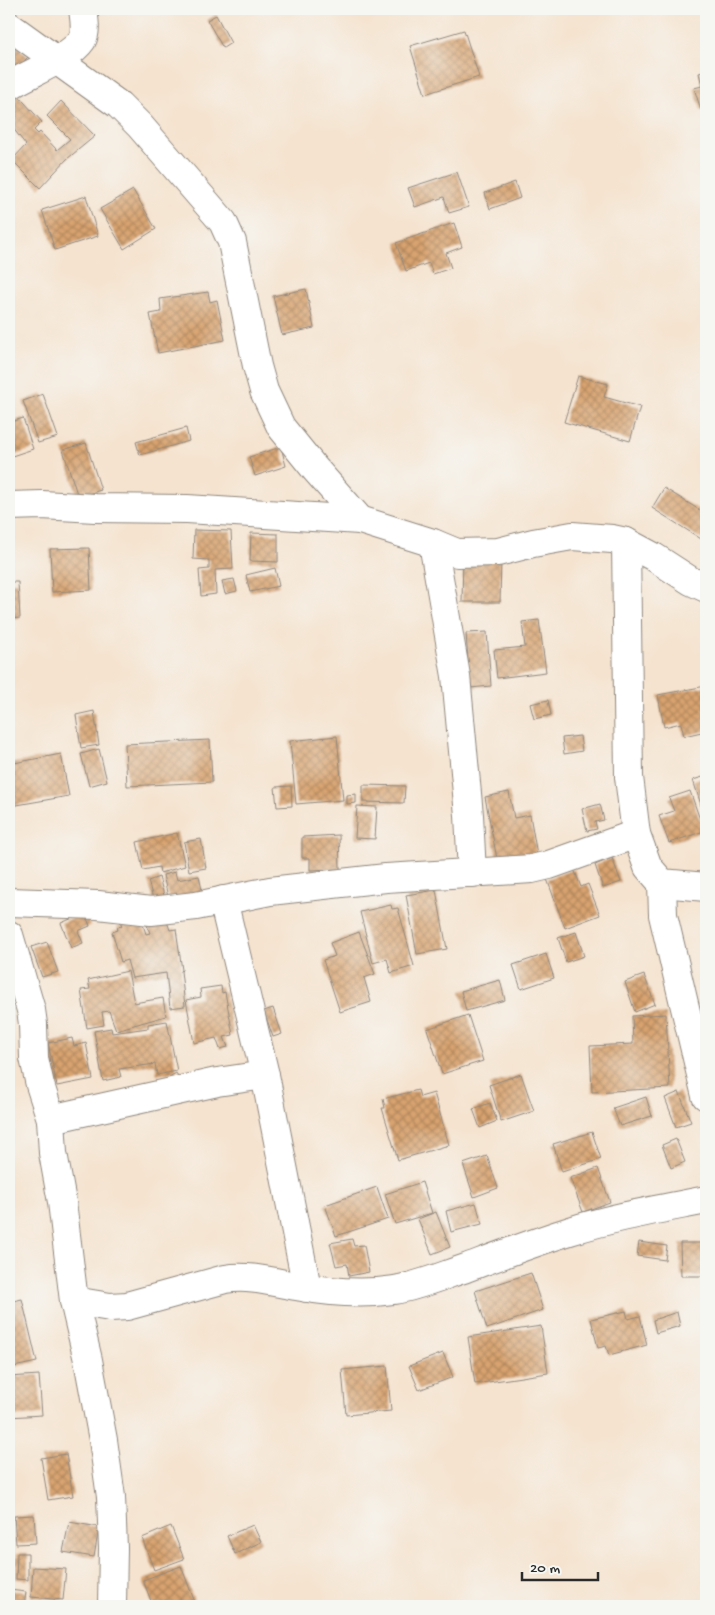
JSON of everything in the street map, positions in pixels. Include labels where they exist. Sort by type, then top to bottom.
[{"type":"street","points":[[9,86],[56,60],[82,39],[85,30],[83,9]]},
{"type":"street","points":[[9,26],[119,105],[223,222],[232,242],[257,366],[267,398],[281,427],[315,470],[360,520]]},
{"type":"street","points":[[9,506],[42,505],[95,508],[187,509],[360,520],[433,543],[457,553],[498,552],[532,543],[572,536],[612,539],[626,542],[706,588]]},
{"type":"street","points":[[626,542],[629,777],[636,834],[648,866],[662,883],[663,915],[706,1096]]},
{"type":"street","points":[[433,543],[456,676],[469,815],[472,873]]},
{"type":"street","points":[[9,902],[98,905],[151,911],[196,906],[270,891],[386,878],[513,871],[541,867],[636,834]]},
{"type":"street","points":[[662,883],[706,888]]},
{"type":"street","points":[[224,900],[265,1075],[307,1288]]},
{"type":"street","points":[[9,935],[31,1010],[34,1058],[40,1085],[51,1118],[53,1153],[62,1202],[74,1301],[90,1369],[103,1440],[110,1497],[113,1548],[112,1606]]},
{"type":"street","points":[[51,1118],[217,1082],[265,1075]]},
{"type":"street","points":[[74,1301],[110,1307],[127,1306],[237,1277],[249,1277],[307,1288],[357,1292],[396,1290],[429,1281],[571,1231],[638,1213],[706,1200]]},
{"type":"building","points":[[216,15],[231,43],[223,48],[207,20]]},
{"type":"building","points":[[464,30],[479,77],[425,94],[410,46]]},
{"type":"building","points":[[9,38],[28,57],[9,76]]},
{"type":"building","points":[[706,71],[706,109],[701,110],[694,88],[702,86],[699,73]]},
{"type":"building","points":[[15,92],[42,122],[34,130],[38,134],[40,132],[57,150],[70,139],[47,116],[61,101],[95,136],[67,159],[40,188],[12,160],[26,145],[9,123],[9,115],[15,108],[9,97]]},
{"type":"building","points":[[457,172],[469,207],[449,213],[444,197],[415,207],[408,188]]},
{"type":"building","points":[[515,182],[520,198],[490,209],[485,193]]},
{"type":"building","points":[[133,190],[156,229],[124,249],[100,209]]},
{"type":"building","points":[[86,196],[98,236],[55,250],[42,210]]},
{"type":"building","points":[[454,223],[462,247],[446,253],[451,268],[433,274],[429,263],[406,271],[396,243]]},
{"type":"building","points":[[306,289],[314,328],[282,335],[273,296]]},
{"type":"building","points":[[208,292],[210,302],[217,300],[225,340],[158,353],[150,314],[161,312],[160,299]]},
{"type":"building","points":[[578,376],[608,384],[604,397],[640,407],[630,441],[564,422]]},
{"type":"building","points":[[43,394],[58,437],[38,443],[23,401]]},
{"type":"building","points":[[23,418],[33,449],[9,457],[9,423]]},
{"type":"building","points":[[186,428],[189,441],[140,455],[136,442]]},
{"type":"building","points":[[86,443],[101,490],[78,497],[63,450]]},
{"type":"building","points":[[281,447],[286,466],[255,476],[249,457]]},
{"type":"building","points":[[664,488],[706,514],[706,542],[652,508]]},
{"type":"building","points":[[194,530],[231,531],[233,569],[215,570],[216,594],[201,596],[199,570],[209,569],[209,560],[193,559]]},
{"type":"building","points":[[251,533],[278,534],[278,562],[250,561]]},
{"type":"building","points":[[89,548],[91,590],[52,592],[50,549]]},
{"type":"building","points":[[463,557],[501,557],[500,602],[462,602]]},
{"type":"building","points":[[275,568],[279,586],[250,592],[246,575]]},
{"type":"building","points":[[234,579],[237,591],[225,594],[222,581]]},
{"type":"building","points":[[9,582],[18,582],[20,618],[9,619]]},
{"type":"building","points":[[539,620],[546,672],[497,678],[494,650],[525,647],[522,622]]},
{"type":"building","points":[[487,632],[491,686],[470,688],[466,633]]},
{"type":"building","points":[[706,686],[706,731],[684,736],[681,723],[664,727],[658,695]]},
{"type":"building","points":[[548,700],[551,715],[534,719],[530,704]]},
{"type":"building","points":[[94,711],[99,745],[81,748],[76,715]]},
{"type":"building","points":[[337,736],[343,800],[296,804],[290,741]]},
{"type":"building","points":[[580,736],[582,751],[564,754],[562,738]]},
{"type":"building","points":[[210,740],[212,782],[127,786],[125,744]]},
{"type":"building","points":[[99,749],[107,781],[89,786],[81,754]]},
{"type":"building","points":[[61,754],[69,796],[11,806],[9,764]]},
{"type":"building","points":[[706,776],[706,813],[704,814],[693,780]]},
{"type":"building","points":[[363,785],[405,786],[404,803],[363,802]]},
{"type":"building","points":[[291,786],[292,806],[277,807],[275,787]]},
{"type":"building","points":[[690,791],[704,831],[669,843],[659,816],[674,811],[669,798]]},
{"type":"building","points":[[509,792],[514,818],[530,815],[537,855],[498,864],[485,797]]},
{"type":"building","points":[[356,794],[356,803],[347,804],[347,795]]},
{"type":"building","points":[[600,804],[604,820],[595,822],[597,829],[587,831],[582,809]]},
{"type":"building","points":[[357,806],[377,807],[375,839],[355,838]]},
{"type":"building","points":[[177,833],[185,866],[160,873],[159,867],[143,870],[137,842]]},
{"type":"building","points":[[339,835],[340,869],[310,870],[310,858],[302,858],[302,837]]},
{"type":"building","points":[[201,839],[206,868],[189,871],[184,842]]},
{"type":"building","points":[[612,858],[621,882],[603,888],[595,865]]},
{"type":"building","points":[[574,869],[581,887],[588,884],[600,915],[565,928],[547,879]]},
{"type":"building","points":[[175,872],[177,880],[199,876],[203,895],[168,897],[163,875]]},
{"type":"building","points":[[159,877],[165,899],[154,902],[148,881]]},
{"type":"building","points":[[436,890],[447,949],[417,954],[406,895]]},
{"type":"building","points":[[391,905],[392,909],[398,908],[414,966],[391,973],[387,959],[373,963],[360,912]]},
{"type":"building","points":[[85,913],[90,926],[78,931],[83,943],[71,948],[61,923]]},
{"type":"building","points":[[140,915],[146,934],[150,933],[147,925],[166,919],[170,930],[176,929],[185,1006],[170,1008],[166,973],[132,978],[127,960],[121,962],[112,932],[118,930],[117,927],[122,926],[120,921]]},
{"type":"building","points":[[359,932],[375,974],[364,978],[371,1002],[340,1012],[323,960],[335,956],[330,943]]},
{"type":"building","points":[[576,932],[584,956],[566,962],[558,938]]},
{"type":"building","points":[[47,942],[58,972],[42,977],[31,947]]},
{"type":"building","points":[[546,954],[554,978],[521,989],[513,965]]},
{"type":"building","points":[[128,971],[134,1003],[163,998],[166,1016],[116,1030],[109,1011],[102,1012],[104,1025],[87,1028],[81,990],[90,989],[88,980]]},
{"type":"building","points":[[644,975],[655,1004],[635,1012],[625,982]]},
{"type":"building","points":[[500,980],[505,1000],[466,1011],[461,991]]},
{"type":"building","points":[[221,986],[222,993],[225,992],[233,1035],[224,1037],[228,1047],[220,1049],[216,1038],[194,1043],[186,1000],[201,997],[200,989]]},
{"type":"building","points":[[273,1008],[282,1034],[273,1037],[264,1011]]},
{"type":"building","points":[[666,1014],[670,1088],[592,1092],[590,1046],[633,1044],[632,1016]]},
{"type":"building","points":[[468,1015],[483,1061],[442,1074],[427,1029]]},
{"type":"building","points":[[167,1021],[177,1071],[157,1075],[155,1064],[119,1069],[121,1077],[103,1081],[94,1031],[111,1028],[112,1033],[148,1028],[148,1024]]},
{"type":"building","points":[[72,1038],[74,1046],[86,1043],[93,1079],[57,1086],[48,1043]]},
{"type":"building","points":[[176,1073],[183,1084],[176,1088],[169,1077]]},
{"type":"building","points":[[521,1074],[534,1111],[501,1122],[489,1085]]},
{"type":"building","points":[[418,1090],[420,1097],[434,1093],[449,1145],[398,1160],[382,1108],[385,1108],[383,1099]]},
{"type":"building","points":[[679,1092],[691,1122],[676,1127],[665,1098]]},
{"type":"building","points":[[646,1097],[652,1116],[620,1126],[613,1108]]},
{"type":"building","points":[[490,1103],[497,1121],[480,1128],[473,1109]]},
{"type":"building","points":[[592,1132],[601,1159],[562,1172],[553,1144]]},
{"type":"building","points":[[676,1139],[685,1162],[671,1168],[662,1145]]},
{"type":"building","points":[[487,1156],[498,1188],[474,1197],[463,1164]]},
{"type":"building","points":[[598,1168],[610,1202],[583,1212],[570,1178]]},
{"type":"building","points":[[422,1182],[432,1213],[395,1224],[385,1194]]},
{"type":"building","points":[[377,1187],[388,1219],[336,1236],[325,1205]]},
{"type":"building","points":[[476,1203],[482,1224],[451,1232],[446,1211]]},
{"type":"building","points":[[436,1212],[450,1247],[432,1254],[418,1219]]},
{"type":"building","points":[[352,1239],[354,1246],[364,1245],[369,1272],[349,1276],[347,1264],[336,1266],[330,1243]]},
{"type":"building","points":[[639,1242],[667,1246],[665,1260],[637,1256]]},
{"type":"building","points":[[680,1243],[706,1243],[706,1276],[681,1276]]},
{"type":"building","points":[[531,1273],[543,1310],[487,1329],[475,1291]]},
{"type":"building","points":[[22,1299],[37,1362],[9,1368],[9,1302]]},
{"type":"building","points":[[626,1311],[628,1319],[640,1316],[647,1345],[609,1355],[606,1346],[598,1348],[591,1319]]},
{"type":"building","points":[[677,1312],[680,1326],[656,1333],[653,1320]]},
{"type":"building","points":[[541,1326],[548,1373],[475,1384],[468,1337]]},
{"type":"building","points":[[443,1353],[453,1377],[419,1390],[409,1366]]},
{"type":"building","points":[[387,1366],[391,1411],[346,1415],[342,1370]]},
{"type":"building","points":[[39,1375],[42,1415],[9,1417],[9,1377]]},
{"type":"building","points":[[66,1454],[73,1496],[48,1500],[41,1458]]},
{"type":"building","points":[[34,1515],[36,1543],[16,1544],[14,1516]]},
{"type":"building","points":[[69,1522],[99,1527],[94,1557],[63,1552]]},
{"type":"building","points":[[253,1525],[261,1542],[235,1554],[227,1536]]},
{"type":"building","points":[[171,1526],[184,1559],[154,1570],[142,1538]]},
{"type":"building","points":[[17,1553],[28,1553],[28,1580],[16,1579]]},
{"type":"building","points":[[181,1566],[194,1600],[177,1606],[153,1606],[143,1580]]},
{"type":"building","points":[[33,1567],[66,1569],[63,1600],[31,1597]]},
{"type":"building","points":[[9,1590],[26,1592],[24,1606],[9,1606]]}]
